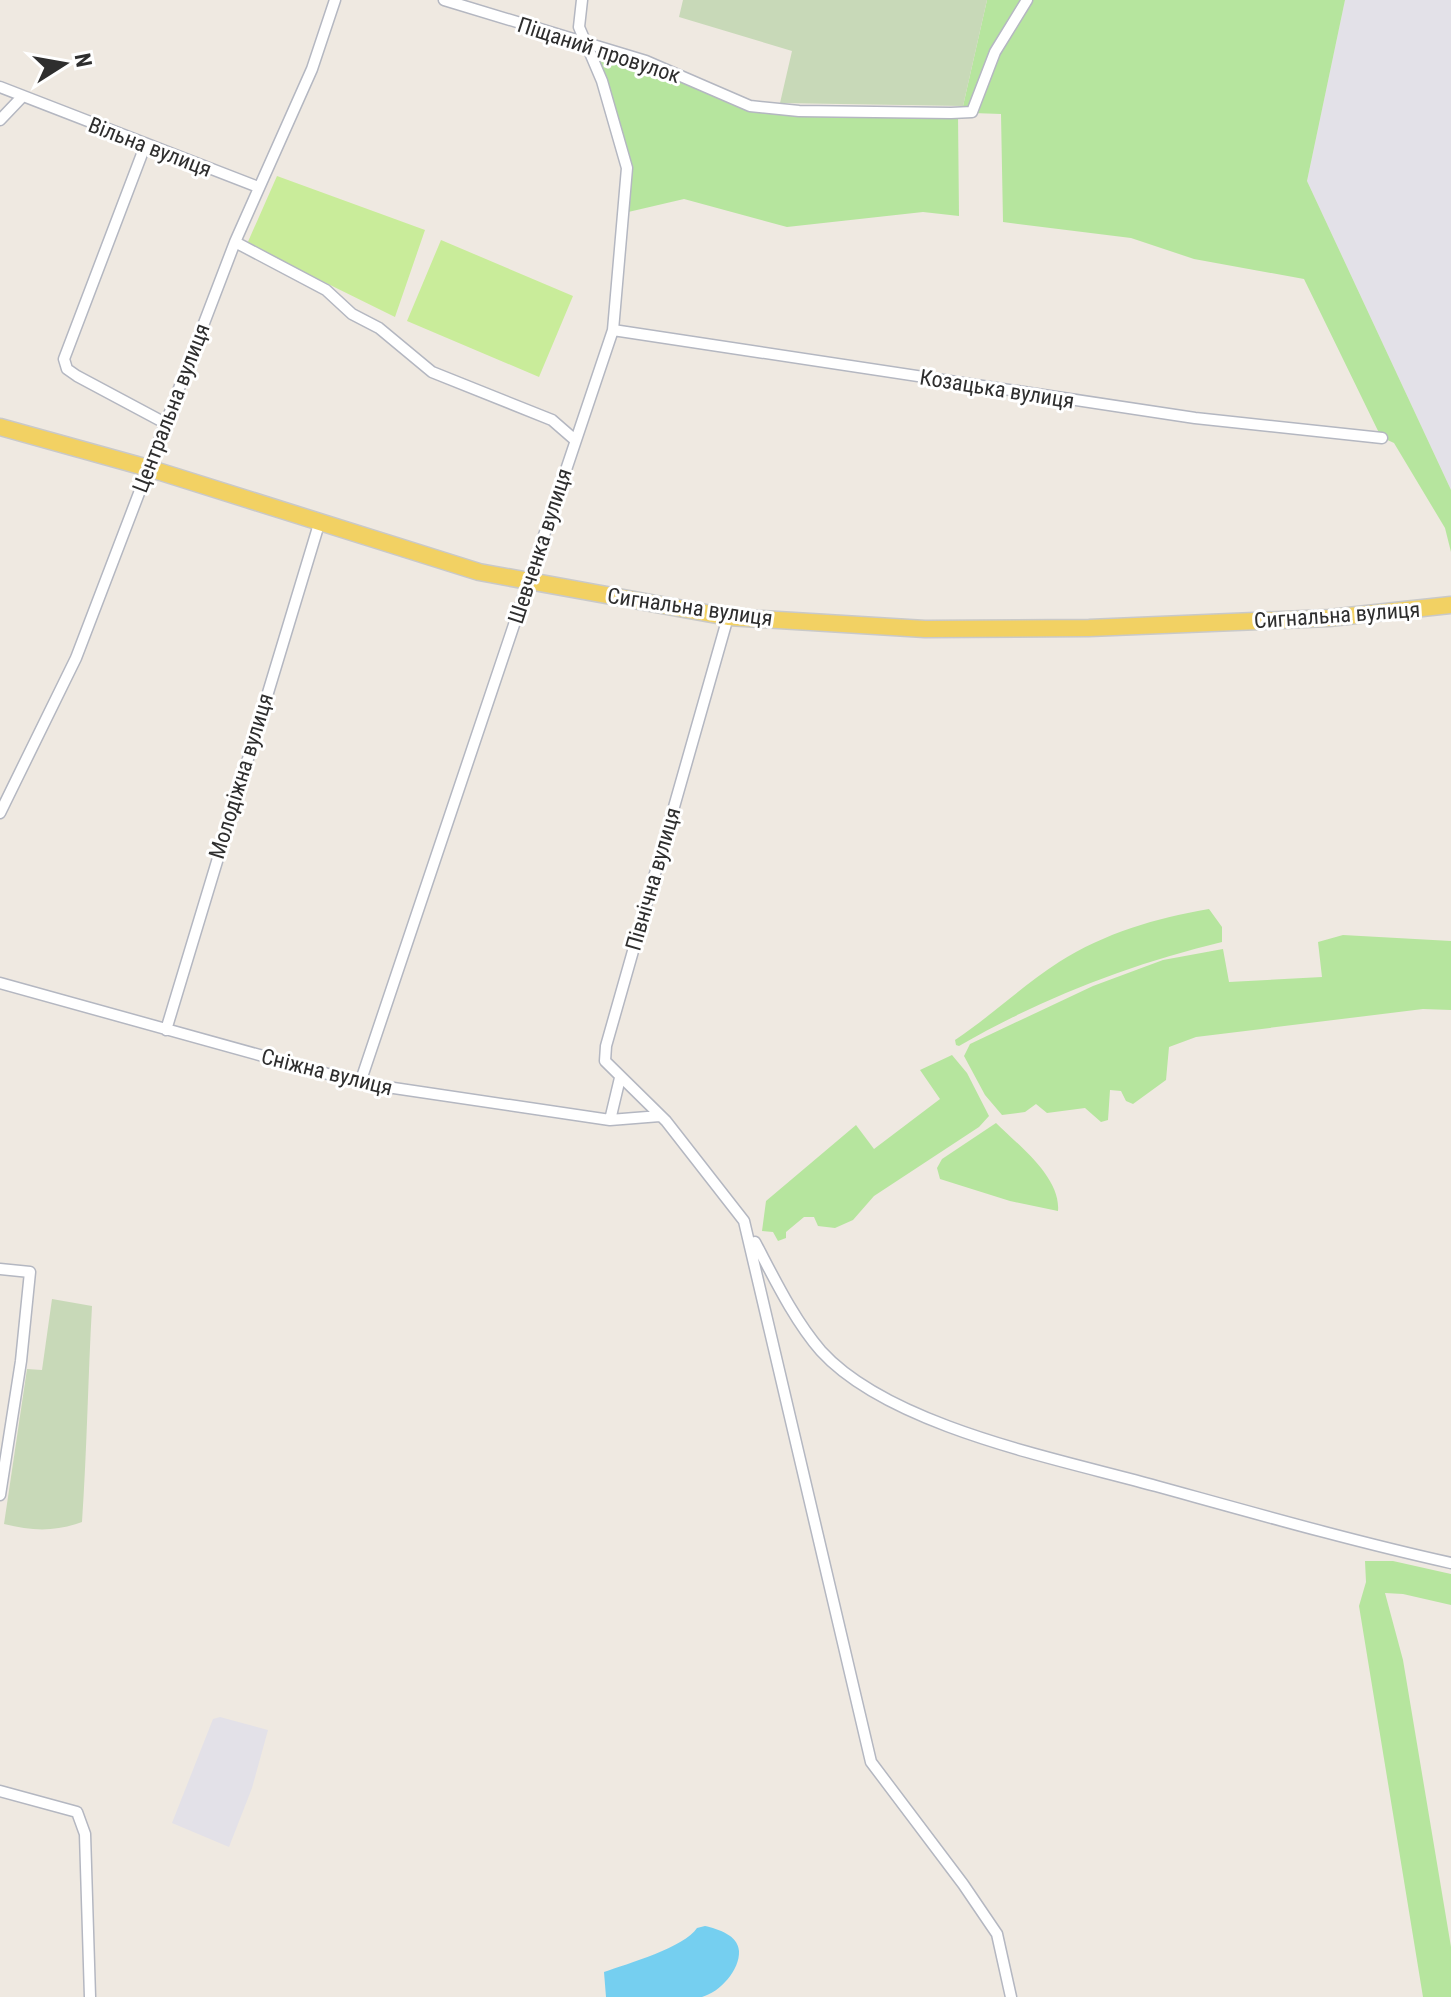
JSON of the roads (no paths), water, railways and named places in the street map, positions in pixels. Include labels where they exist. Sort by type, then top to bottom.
[{"type":"main road","name":"Сигнальна вулиця","points":[[0,427],[148,468],[479,572],[728,617],[925,629],[1089,628],[1329,618],[1451,605]]},
{"type":"street","name":"Центральна вулиця","points":[[0,813],[76,658],[235,242],[312,69],[335,0]]},
{"type":"street","name":"Піщаний провулок","points":[[444,0],[646,61],[750,106],[799,111],[972,112],[995,52],[1027,0]]},
{"type":"street","name":"Шевченка вулиця","points":[[360,1083],[613,330],[627,168],[602,81],[579,27],[582,0]]},
{"type":"street","name":"Вільна вулиця","points":[[0,87],[21,98],[258,187]]},
{"type":"street","points":[[0,120],[21,98]]},
{"type":"street","points":[[145,146],[64,359],[67,369],[77,376],[165,423]]},
{"type":"street","points":[[235,242],[326,290],[352,314],[379,328],[432,372],[552,420],[575,440]]},
{"type":"street","name":"Козацька вулиця","points":[[613,330],[1195,418],[1382,438]]},
{"type":"street","name":"Молодіжна вулиця","points":[[166,1030],[319,524]]},
{"type":"street","name":"Північна вулиця","points":[[728,617],[606,1046],[605,1061],[663,1119],[744,1221]]},
{"type":"street","name":"Сніжна вулиця","points":[[0,983],[360,1083],[610,1120],[663,1119]]},
{"type":"street","points":[[610,1120],[620,1078]]},
{"type":"street","points":[[744,1221],[780,1289],[822,1351],[877,1394],[972,1434],[1367,1544],[1451,1563]]},
{"type":"street","points":[[744,1221],[758,1269],[809,1509],[871,1762],[997,1934],[1011,1997]]},
{"type":"street","points":[[0,1269],[30,1272],[0,1495]]},
{"type":"street","points":[[0,1791],[77,1812],[85,1834],[90,1997]]},
{"type":"water","points":[[705,1926],[721,1931],[738,1945],[736,1966],[716,1990],[702,1997],[606,1997],[604,1972],[668,1948]]}]
